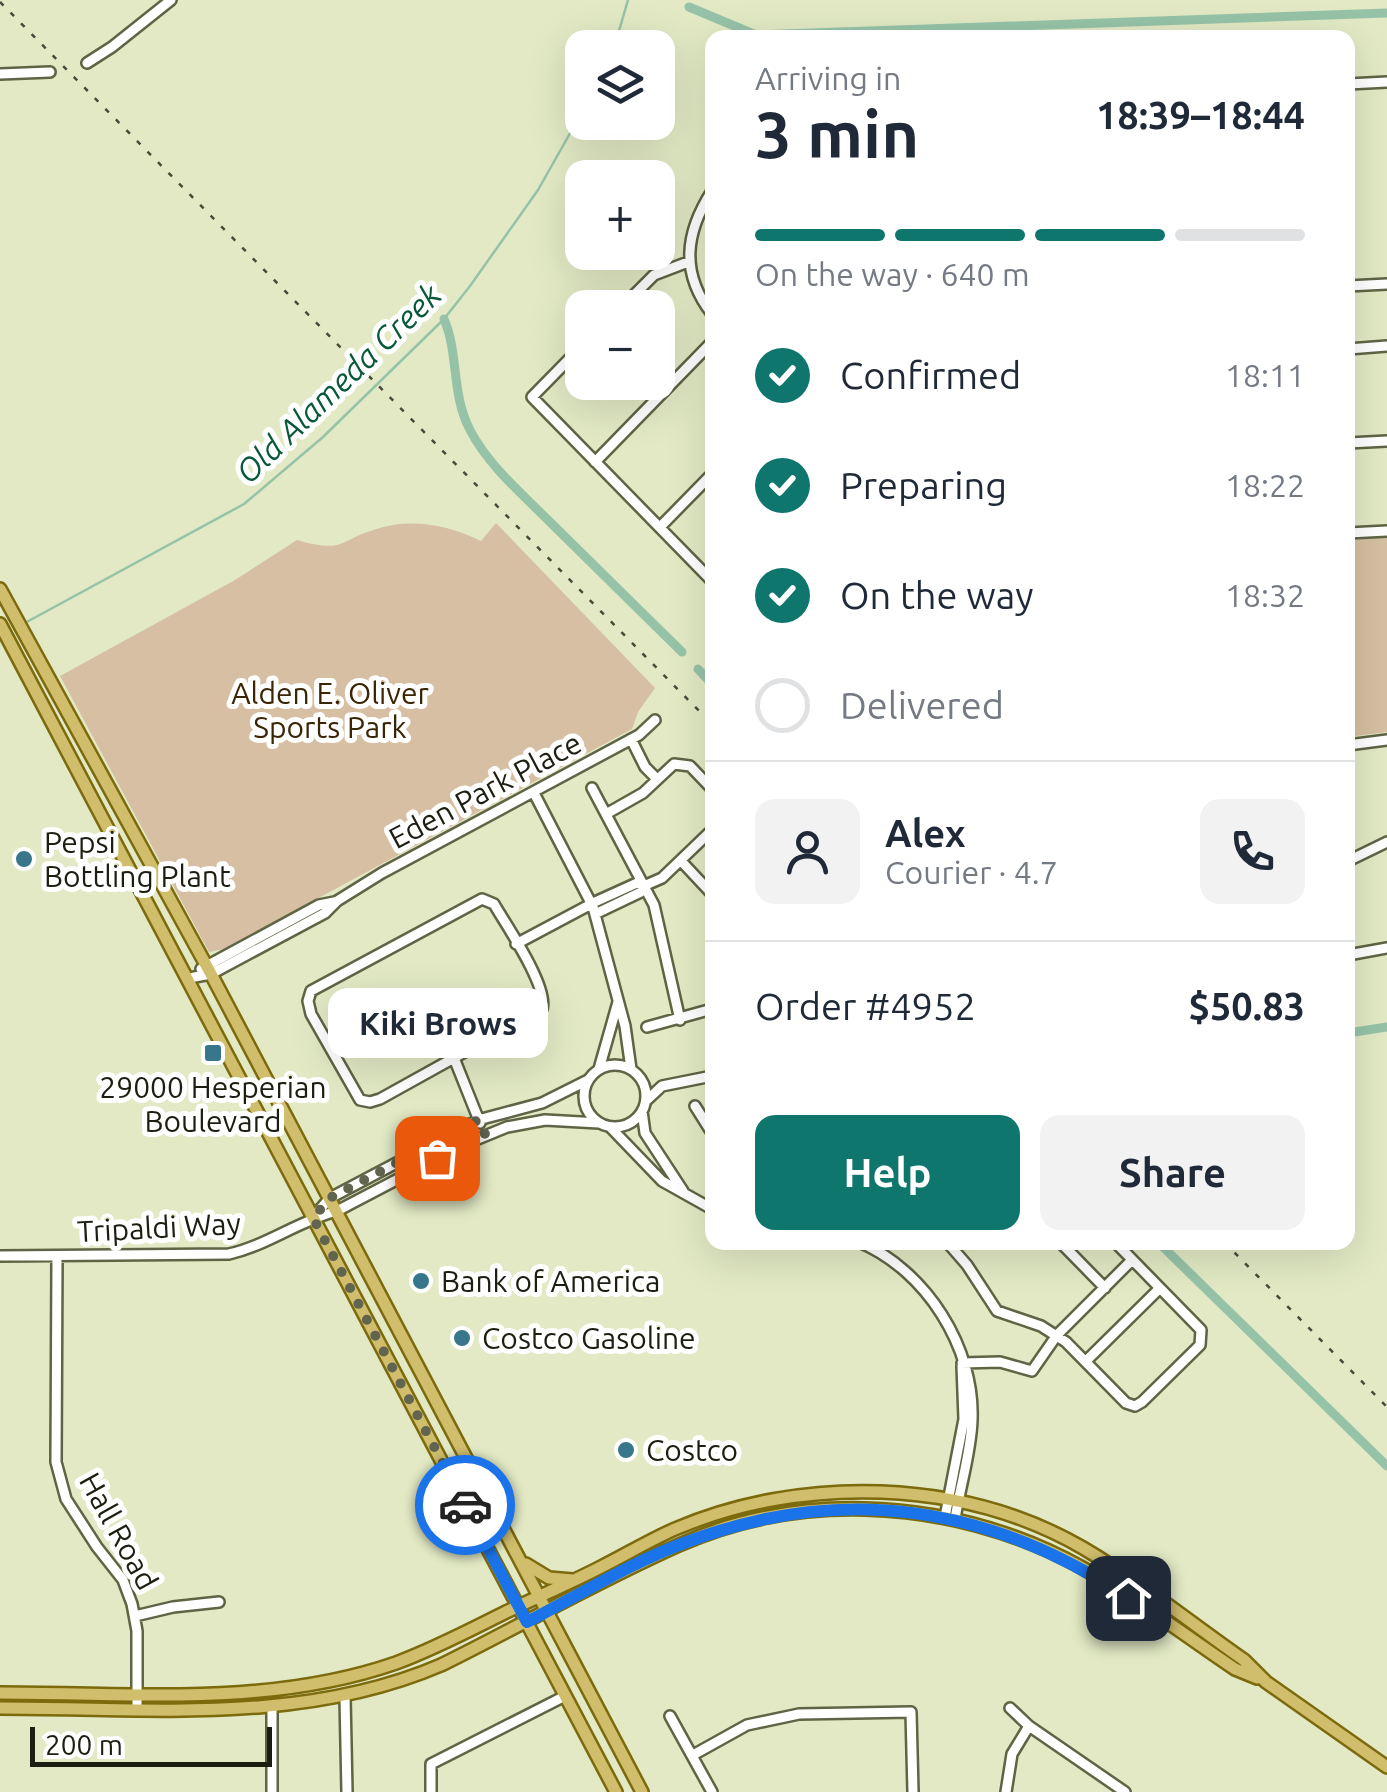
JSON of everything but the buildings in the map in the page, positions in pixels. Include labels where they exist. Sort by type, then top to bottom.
[{"type":"main road","points":[[0,589],[209,970],[642,1792]]},
{"type":"main road","points":[[0,624],[616,1792]]},
{"type":"main road","points":[[127,864],[144,863],[156,876]]},
{"type":"main road","points":[[0,1693],[270,1692],[340,1680],[414,1656],[541,1598],[675,1529],[775,1500],[862,1491],[953,1502],[1020,1520],[1083,1548],[1244,1660],[1266,1682],[1387,1767]]},
{"type":"main road","points":[[0,1708],[272,1707],[346,1697],[403,1682],[680,1544],[732,1526],[820,1510],[882,1509],[950,1518],[1050,1552],[1101,1579],[1235,1669],[1266,1682]]},
{"type":"main road","points":[[521,1560],[549,1578],[577,1580]]},
{"type":"street","points":[[87,62],[171,0]]},
{"type":"street","points":[[0,74],[50,72]]},
{"type":"street","points":[[1355,84],[1387,82]]},
{"type":"street","points":[[705,203],[698,215],[688,262],[705,304]]},
{"type":"street","points":[[639,290],[654,275],[688,262]]},
{"type":"street","points":[[1355,286],[1387,284]]},
{"type":"street","points":[[1355,348],[1387,346]]},
{"type":"street","points":[[596,462],[705,349]]},
{"type":"street","points":[[565,363],[532,397],[705,575]]},
{"type":"street","points":[[1355,443],[1387,441]]},
{"type":"street","points":[[660,527],[705,481]]},
{"type":"street","points":[[1355,532],[1387,531]]},
{"type":"street","name":"Eden Park Place","points":[[189,978],[324,913],[382,873],[631,739],[655,720]]},
{"type":"street","points":[[631,739],[646,768],[656,778]]},
{"type":"street","points":[[1355,744],[1387,740]]},
{"type":"street","points":[[606,814],[643,793],[674,764],[690,766],[705,781]]},
{"type":"street","points":[[592,788],[654,905],[680,1020]]},
{"type":"street","points":[[534,793],[594,909],[635,1072],[644,1085],[645,1132],[685,1193]]},
{"type":"street","points":[[516,944],[641,892],[682,862],[705,837]]},
{"type":"street","points":[[1355,858],[1387,842]]},
{"type":"street","points":[[682,862],[705,887]]},
{"type":"street","points":[[482,899],[494,904],[516,944],[544,995],[543,1006],[533,1016],[380,1099],[362,1101],[311,1014],[308,995],[314,988],[482,899]]},
{"type":"street","points":[[1355,953],[1387,948]]},
{"type":"street","points":[[618,1000],[599,1068],[584,1090],[585,1106],[662,1181],[705,1203]]},
{"type":"street","points":[[647,1028],[705,1011]]},
{"type":"street","points":[[454,1058],[485,1134]]},
{"type":"street","points":[[599,1068],[615,1064],[662,1086]]},
{"type":"street","points":[[313,1218],[336,1211],[485,1134],[527,1122],[628,1124],[662,1086],[705,1077]]},
{"type":"street","points":[[313,1218],[330,1198],[478,1120],[542,1103],[588,1080]]},
{"type":"street","points":[[695,1106],[705,1121]]},
{"type":"street","name":"Tripaldi Way","points":[[0,1256],[229,1254],[274,1240],[313,1218]]},
{"type":"street","points":[[878,1250],[928,1294],[953,1337],[962,1363],[964,1419],[950,1518]]},
{"type":"street","points":[[954,1250],[982,1285],[996,1312],[1040,1326],[1056,1336],[1126,1403],[1135,1406],[1200,1345],[1203,1337],[1201,1330],[1123,1250]]},
{"type":"street","points":[[1068,1250],[1105,1288]]},
{"type":"street","name":"Hall Road","points":[[57,1257],[56,1462],[66,1499],[96,1547],[123,1580],[135,1616],[137,1708]]},
{"type":"street","points":[[962,1363],[1000,1362],[1030,1371],[1056,1336],[1132,1260]]},
{"type":"street","points":[[1086,1361],[1160,1288]]},
{"type":"street","points":[[135,1616],[219,1602]]},
{"type":"street","points":[[431,1792],[431,1764],[565,1696]]},
{"type":"street","points":[[346,1697],[347,1792]]},
{"type":"street","points":[[272,1707],[272,1792]]},
{"type":"street","points":[[1010,1708],[1029,1726],[1125,1792]]},
{"type":"street","points":[[693,1755],[746,1725],[799,1714],[911,1712],[913,1792]]},
{"type":"street","points":[[670,1716],[712,1792]]},
{"type":"street","points":[[1006,1792],[1012,1754],[1029,1726]]},
{"type":"green space","name":"Alden E. Oliver Sports Park","points":[[496,523],[655,688],[638,712],[632,729],[224,949],[209,952],[60,676],[235,580],[297,540],[333,546],[380,528],[419,524],[457,531],[481,541]]},
{"type":"green space","points":[[1387,537],[1387,732],[1355,736],[1355,539]]},
{"type":"waterway","name":"Old Alameda Creek","points":[[619,30],[628,0]]},
{"type":"waterway","points":[[689,7],[744,30]]},
{"type":"waterway","points":[[899,30],[1387,13]]},
{"type":"waterway","name":"Old Alameda Creek","points":[[23,624],[244,504],[323,437],[444,319],[538,190],[566,140]]},
{"type":"waterway","points":[[444,319],[464,416],[486,455],[682,652]]},
{"type":"waterway","points":[[698,669],[705,676]]},
{"type":"waterway","points":[[1355,1032],[1387,1027]]},
{"type":"waterway","points":[[1166,1250],[1387,1466]]},
{"type":"railway","points":[[0,2],[705,717]]},
{"type":"railway","points":[[1232,1250],[1387,1407]]},
{"type":"way so far","points":[[437,1158],[485,1134],[478,1120],[330,1198],[313,1218],[465,1505]]},
{"type":"place","name":"Pepsi Bottling Plant","points":[[24,859]]},
{"type":"place","name":"29000 Hesperian Boulevard","points":[[213,1053]]},
{"type":"place","name":"Kiki Brows","points":[[437,1158]]},
{"type":"place","name":"Bank of America","points":[[421,1281]]},
{"type":"place","name":"Costco Gasoline","points":[[462,1338]]},
{"type":"place","name":"Costco","points":[[626,1450]]},
{"type":"route","points":[[465,1505],[527,1622],[680,1544],[732,1526],[778,1515],[863,1508],[928,1514],[1004,1533],[1050,1552],[1128,1598]]}]
